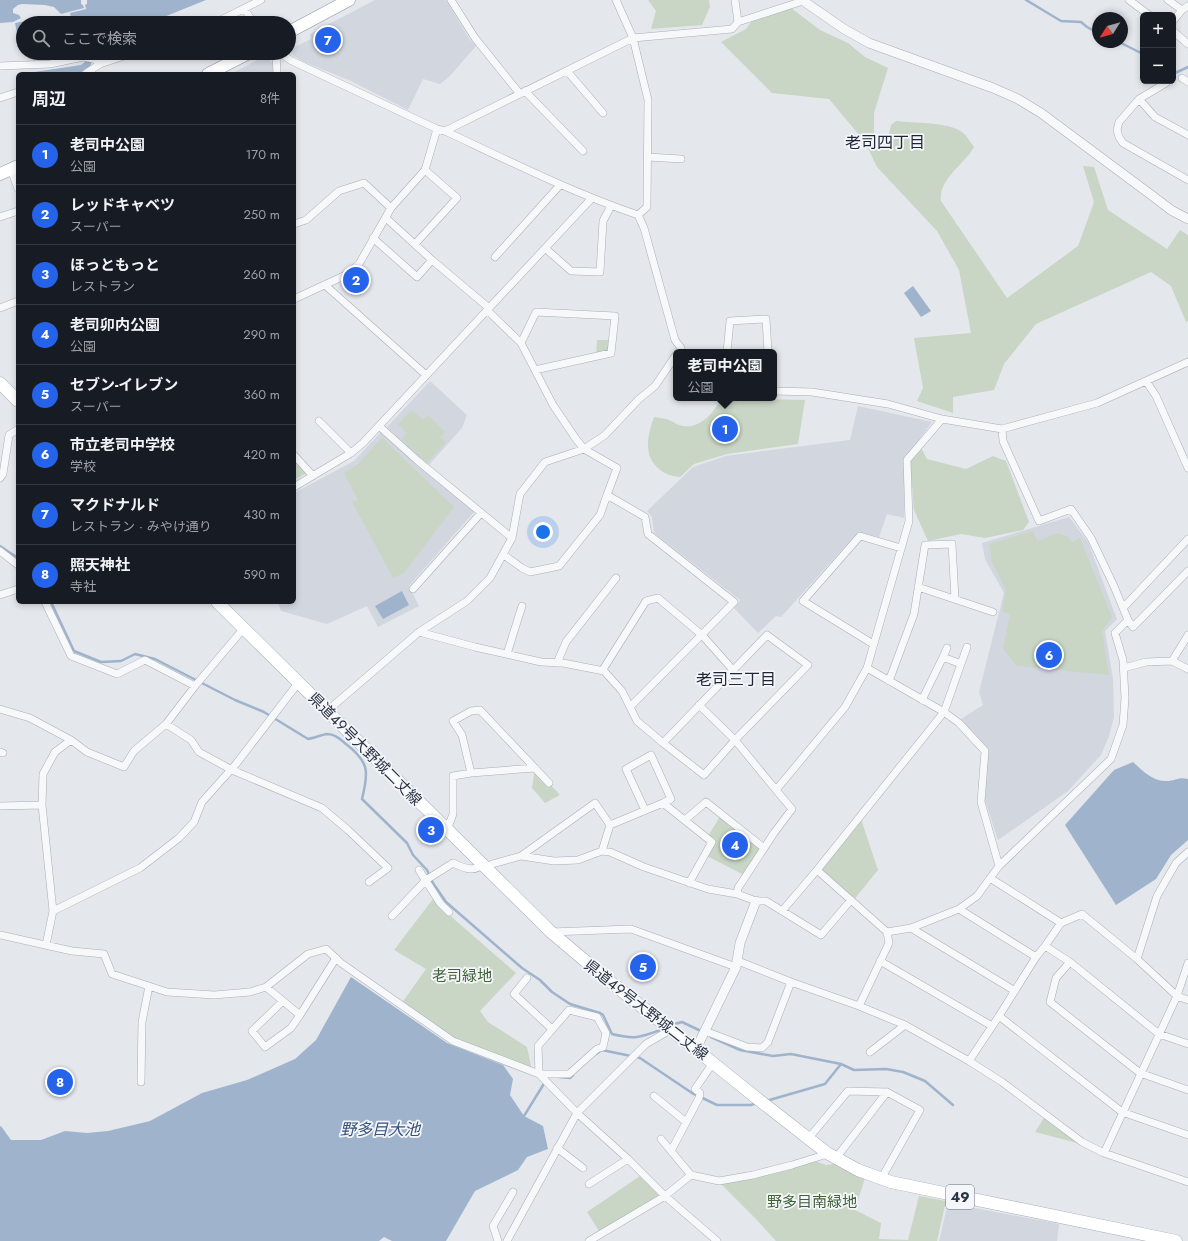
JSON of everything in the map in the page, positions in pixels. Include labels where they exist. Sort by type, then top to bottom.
[{"type":"main road","points":[[296,28],[349,0]]},
{"type":"main road","points":[[212,72],[235,60]]},
{"type":"main road","points":[[0,383],[16,399]]},
{"type":"main road","name":"県道49号大野城二丈線","points":[[219,604],[483,867],[551,932],[603,976],[764,1105],[831,1155],[858,1170],[881,1178],[946,1194],[1176,1241]]},
{"type":"street","points":[[230,16],[261,0]]},
{"type":"street","points":[[452,0],[475,38],[523,92],[583,151]]},
{"type":"street","points":[[616,0],[633,38],[648,100],[647,207],[638,214]]},
{"type":"street","points":[[735,0],[738,22]]},
{"type":"street","points":[[445,131],[633,38],[732,29],[738,22],[804,0],[844,29],[869,43],[994,88],[1018,99],[1041,113],[1171,210],[1188,219]]},
{"type":"street","points":[[1129,0],[1145,12]]},
{"type":"street","points":[[1168,0],[1185,8],[1176,18]]},
{"type":"street","points":[[244,9],[249,16]]},
{"type":"street","points":[[1176,34],[1188,44]]},
{"type":"street","points":[[0,66],[50,64],[69,60]]},
{"type":"street","points":[[91,60],[97,62]]},
{"type":"street","points":[[87,72],[97,62],[105,60]]},
{"type":"street","points":[[276,60],[277,72]]},
{"type":"street","points":[[292,60],[437,129],[445,131],[560,185],[611,206],[638,214]]},
{"type":"street","points":[[567,71],[603,113]]},
{"type":"street","points":[[1164,84],[1139,99],[1119,122],[1117,130],[1118,137],[1123,143],[1188,180]]},
{"type":"street","points":[[0,98],[16,93]]},
{"type":"street","points":[[1139,99],[1155,117],[1188,136]]},
{"type":"street","points":[[296,299],[346,275],[359,264],[386,218],[390,208],[425,170],[437,129]]},
{"type":"street","points":[[648,157],[681,159]]},
{"type":"street","points":[[10,170],[16,184]]},
{"type":"street","points":[[415,244],[457,198],[425,170]]},
{"type":"street","points":[[296,223],[306,220],[339,191],[364,184],[390,208]]},
{"type":"street","points":[[495,257],[560,185]]},
{"type":"street","points":[[296,486],[351,453],[363,442],[592,198]]},
{"type":"street","points":[[545,248],[571,271],[600,272],[603,221],[611,206]]},
{"type":"street","points":[[0,217],[16,212]]},
{"type":"street","points":[[638,214],[644,228],[679,349]]},
{"type":"street","points":[[386,218],[488,309],[521,343],[553,405],[576,439],[584,449],[617,468],[600,515],[559,566],[530,572],[504,555]]},
{"type":"street","points":[[373,238],[417,277],[432,260]]},
{"type":"street","points":[[325,285],[426,375]]},
{"type":"street","points":[[0,308],[16,302]]},
{"type":"street","points":[[521,343],[536,312],[616,316],[611,353],[534,370]]},
{"type":"street","points":[[727,349],[730,322],[766,319],[768,349]]},
{"type":"street","points":[[327,711],[419,632],[467,601],[490,578],[512,538],[520,494],[544,462],[584,449],[605,435],[640,399],[655,386],[673,359]]},
{"type":"street","points":[[777,391],[812,392],[888,404],[942,419],[1002,429],[1097,404],[1188,362]]},
{"type":"street","points":[[1146,381],[1156,396],[1188,468]]},
{"type":"street","points":[[776,790],[845,707],[867,668],[909,521],[907,460],[942,419]]},
{"type":"street","points":[[319,420],[351,453]]},
{"type":"street","points":[[379,426],[418,461],[512,538]]},
{"type":"street","points":[[1002,429],[1003,441],[1039,521],[1071,508],[1091,538],[1128,620],[1133,627],[1188,571]]},
{"type":"street","points":[[0,478],[3,474],[9,435],[16,430]]},
{"type":"street","points":[[296,457],[313,476]]},
{"type":"street","points":[[607,496],[645,517],[648,534],[734,602],[630,707]]},
{"type":"street","points":[[414,589],[481,513]]},
{"type":"street","points":[[873,644],[803,600],[860,536],[901,548]]},
{"type":"street","points":[[1123,608],[1188,539]]},
{"type":"street","points":[[889,681],[914,614],[925,545],[952,544],[955,600]]},
{"type":"street","points":[[0,551],[16,563]]},
{"type":"street","points":[[557,663],[566,642],[616,578]]},
{"type":"street","points":[[918,587],[993,612]]},
{"type":"street","points":[[0,594],[16,590]]},
{"type":"street","points":[[602,671],[646,601],[658,598],[702,635],[733,670]]},
{"type":"street","points":[[46,604],[71,656],[117,674],[145,660],[196,685]]},
{"type":"street","points":[[507,654],[522,606]]},
{"type":"street","points":[[887,932],[911,928],[959,909],[977,896],[999,866],[1111,759],[1123,725],[1125,698],[1123,660],[1115,633],[1128,620]]},
{"type":"street","points":[[0,709],[30,718],[71,740],[87,752],[124,767],[134,751],[166,724],[202,677],[244,628]]},
{"type":"street","points":[[419,632],[541,662],[557,663],[602,671],[622,691],[637,721],[663,743],[704,775],[735,740],[808,665],[767,635],[663,743]]},
{"type":"street","points":[[1172,661],[1188,634]]},
{"type":"street","points":[[782,911],[817,870],[944,712],[967,647]]},
{"type":"street","points":[[922,700],[947,648]]},
{"type":"street","points":[[943,657],[961,664]]},
{"type":"street","points":[[1124,668],[1146,662],[1172,661],[1188,668]]},
{"type":"street","points":[[867,668],[944,712],[959,723],[984,751],[981,802],[999,866]]},
{"type":"street","points":[[53,911],[140,868],[179,838],[194,822],[202,802],[232,770],[299,682]]},
{"type":"street","points":[[699,706],[735,740],[792,809],[738,888],[737,894]]},
{"type":"street","points":[[471,773],[462,735],[453,721],[471,711],[480,710],[549,783]]},
{"type":"street","points":[[166,724],[191,740],[199,752],[232,770],[322,808],[348,830],[388,868],[369,882]]},
{"type":"street","points":[[46,945],[53,911],[42,805],[43,774],[55,752],[71,740]]},
{"type":"street","points":[[602,851],[610,826],[670,799],[651,755],[626,768],[645,810]]},
{"type":"street","points":[[447,830],[453,814],[453,776],[471,773],[536,768]]},
{"type":"street","points":[[685,820],[706,802],[764,848]]},
{"type":"street","points":[[392,916],[426,880],[453,863],[460,867],[472,869],[521,856],[595,803],[610,826]]},
{"type":"street","points":[[663,803],[712,842],[689,883]]},
{"type":"street","points":[[0,806],[42,805]]},
{"type":"street","points":[[521,856],[554,861],[578,860],[602,851],[610,852],[644,867],[708,889],[766,901],[821,935],[851,900]]},
{"type":"street","points":[[1137,959],[1157,896],[1176,863],[1188,852]]},
{"type":"street","points":[[420,870],[440,903],[450,912]]},
{"type":"street","points":[[817,870],[887,932],[889,943],[859,1006]]},
{"type":"street","points":[[990,878],[1061,923]]},
{"type":"street","points":[[696,1049],[737,964],[740,943],[756,900]]},
{"type":"street","points":[[959,909],[1036,957]]},
{"type":"street","points":[[969,1061],[1036,957],[1061,923],[1082,914],[1137,959],[1177,996],[1188,1000]]},
{"type":"street","points":[[911,928],[1015,991]]},
{"type":"street","points":[[551,932],[631,929],[792,982],[859,1006],[905,1025],[969,1061],[1002,1082],[1082,1142],[1104,1153],[1188,1182]]},
{"type":"street","points":[[0,935],[72,951],[104,954],[112,974],[167,992],[214,995],[250,992],[266,987],[308,954],[326,949],[336,958],[453,1041],[539,1074],[569,1074],[597,1048],[603,1047],[606,1033],[597,1017],[568,1010],[538,1046],[539,1074],[577,1113],[628,1159],[665,1196],[717,1241]]},
{"type":"street","points":[[1045,946],[1070,962],[1159,1034],[1188,1044]]},
{"type":"street","points":[[283,1000],[252,1031],[265,1047],[291,1028],[336,958]]},
{"type":"street","points":[[880,961],[992,1026]]},
{"type":"street","points":[[1070,962],[1056,978],[1050,1002],[1140,1073],[1188,1090]]},
{"type":"street","points":[[1104,1153],[1177,996],[1188,963]]},
{"type":"street","points":[[527,978],[514,994],[552,1029]]},
{"type":"street","points":[[704,1034],[747,1047],[762,1048],[768,1042],[792,982]]},
{"type":"street","points":[[141,1082],[142,1022],[150,986]]},
{"type":"street","points":[[266,987],[300,1015]]},
{"type":"street","points":[[998,1016],[1122,1112],[1188,1135]]},
{"type":"street","points":[[870,1052],[905,1025]]},
{"type":"street","points":[[507,1241],[577,1113],[646,1044],[667,1027]]},
{"type":"street","points":[[672,1151],[699,1096],[695,1089],[713,1063]]},
{"type":"street","points":[[808,1139],[848,1091],[887,1092],[920,1110],[881,1178]]},
{"type":"street","points":[[661,1139],[691,1175],[720,1181],[753,1175],[822,1156],[831,1155],[887,1092]]},
{"type":"street","points":[[654,1096],[686,1122]]},
{"type":"street","points":[[557,1148],[584,1168]]},
{"type":"street","points":[[589,1184],[628,1159]]},
{"type":"street","points":[[589,1241],[665,1196],[691,1175]]},
{"type":"street","points":[[498,1241],[493,1226],[513,1192]]},
{"type":"shaded area","points":[[375,0],[446,0],[470,40],[477,45],[449,77],[440,84],[423,79],[408,110],[349,80],[296,58],[296,46],[311,39],[310,34]]},
{"type":"shaded area","points":[[257,60],[270,60],[273,63],[274,72],[235,72]]},
{"type":"shaded area","points":[[430,381],[467,415],[462,428],[428,466],[387,427]]},
{"type":"shaded area","points":[[858,406],[932,422],[904,460],[904,518],[887,514],[879,537],[858,532],[781,617],[776,616],[758,633],[734,608],[740,600],[654,533],[652,517],[647,511],[693,467],[726,456],[850,440]]},
{"type":"shaded area","points":[[381,432],[474,512],[409,586],[419,606],[378,627],[367,606],[327,624],[281,611],[279,604],[296,604],[296,492],[354,461]]},
{"type":"shaded area","points":[[1069,517],[1088,542],[1117,619],[1105,631],[1113,679],[1114,717],[1109,736],[1101,755],[1068,791],[998,840],[985,800],[987,750],[961,719],[983,705],[979,692],[1004,593],[985,559],[982,543]]},
{"type":"shaded area","points":[[948,1203],[1059,1224],[1057,1241],[939,1241]]},
{"type":"green space","points":[[648,0],[709,0],[710,7],[702,25],[651,29],[656,11]]},
{"type":"green space","points":[[791,8],[820,30],[848,43],[865,57],[888,68],[874,113],[874,141],[886,147],[891,125],[896,121],[949,126],[962,132],[967,137],[974,147],[948,179],[941,193],[941,201],[1007,298],[1078,246],[1094,202],[1083,166],[1094,167],[1108,210],[1167,249],[1180,230],[1188,235],[1188,321],[1186,322],[1171,286],[1151,272],[1036,324],[1004,364],[994,390],[953,397],[953,413],[917,401],[923,388],[914,338],[971,333],[959,270],[937,231],[877,167],[865,142],[829,99],[772,93],[721,42],[746,29],[751,22]]},
{"type":"green space","points":[[597,340],[613,340],[611,353],[596,356]]},
{"type":"green space","points":[[805,400],[798,444],[727,454],[694,464],[680,477],[662,471],[653,462],[648,450],[650,430],[654,417],[667,419],[683,426],[695,425],[711,414],[719,401]]},
{"type":"green space","points":[[412,410],[423,420],[428,415],[445,432],[440,437],[446,442],[427,463],[401,439],[407,433],[398,424]]},
{"type":"green space","points":[[382,438],[454,507],[404,573],[393,578],[352,502],[358,500],[344,473],[357,465]]},
{"type":"green space","points":[[921,448],[927,459],[966,469],[993,456],[1006,461],[1029,522],[1023,530],[985,538],[961,534],[928,541],[914,510],[910,461]]},
{"type":"green space","points":[[296,460],[307,473],[296,479]]},
{"type":"green space","points":[[1032,531],[1038,541],[1058,533],[1068,537],[1072,542],[1080,538],[1112,617],[1102,631],[1109,675],[1017,666],[1003,649],[1010,615],[1002,611],[1006,590],[992,562],[989,544]]},
{"type":"green space","points":[[535,768],[560,795],[545,803],[532,788]]},
{"type":"green space","points":[[722,813],[764,848],[746,876],[705,855],[712,842],[707,838]]},
{"type":"green space","points":[[860,816],[878,870],[852,902],[817,870]]},
{"type":"green space","name":"老司緑地","points":[[433,899],[516,973],[480,1011],[488,1022],[527,1047],[532,1071],[453,1041],[401,1004],[426,969],[394,950]]},
{"type":"green space","points":[[1044,1118],[1081,1144],[1035,1132]]},
{"type":"green space","name":"野多目南緑地","points":[[815,1161],[826,1165],[834,1164],[865,1178],[855,1210],[881,1223],[879,1239],[908,1240],[919,1196],[946,1201],[937,1241],[776,1241],[721,1184],[754,1178]]},
{"type":"green space","points":[[643,1174],[665,1196],[601,1234],[587,1212]]},
{"type":"water","points":[[0,0],[81,0],[81,4],[84,8],[61,14],[54,7],[22,4],[13,9],[13,13],[20,16],[16,16],[16,20],[0,23]]},
{"type":"water","points":[[87,0],[206,0],[166,16],[71,16],[70,13],[86,9],[85,5],[87,4]]},
{"type":"water","points":[[86,60],[92,60],[90,70],[86,72],[34,72],[81,65]]},
{"type":"water","points":[[913,286],[931,311],[921,317],[904,293]]},
{"type":"water","points":[[402,591],[409,605],[383,619],[375,606]]},
{"type":"water","points":[[1133,762],[1149,776],[1158,780],[1169,781],[1180,778],[1188,779],[1188,840],[1171,855],[1156,879],[1116,905],[1065,825],[1114,770]]},
{"type":"water","name":"野多目大池","points":[[351,977],[447,1043],[503,1065],[513,1079],[510,1095],[524,1116],[543,1126],[548,1149],[527,1157],[518,1170],[475,1191],[446,1241],[392,1241],[384,1237],[379,1241],[0,1241],[1,1126],[11,1140],[41,1140],[65,1131],[87,1133],[108,1131],[150,1121],[202,1093],[247,1080],[295,1059],[316,1040]]},
{"type":"waterway","points":[[1026,0],[1061,21],[1081,22],[1092,30]]},
{"type":"waterway","points":[[1128,46],[1140,52]]},
{"type":"waterway","points":[[1176,73],[1188,67]]},
{"type":"waterway","points":[[0,546],[16,557]]},
{"type":"waterway","points":[[52,604],[74,651],[101,662],[121,661],[135,654],[155,659],[235,700],[264,712],[308,739],[327,734],[339,739],[354,750],[363,762],[366,781],[362,799],[407,843],[413,855],[427,870],[433,883],[446,902],[522,968],[540,980],[552,992],[570,1004],[603,1015],[612,1034],[627,1037],[638,1037],[663,1029]]},
{"type":"waterway","points":[[671,1025],[682,1022],[703,1032]]},
{"type":"waterway","points":[[711,1037],[740,1050],[773,1056],[791,1054],[841,1064],[854,1070],[886,1069],[903,1072],[925,1081],[953,1105]]},
{"type":"waterway","points":[[596,1054],[602,1050],[631,1056]]},
{"type":"waterway","points":[[636,1057],[640,1058],[692,1093],[717,1105],[751,1105],[757,1103]]},
{"type":"waterway","points":[[766,1101],[825,1084],[841,1064]]},
{"type":"waterway","points":[[559,1077],[570,1078],[573,1075]]},
{"type":"waterway","points":[[524,1116],[545,1082]]},
{"type":"place","name":"マクドナルド","points":[[328,40]]},
{"type":"place","name":"レッドキャベツ","points":[[356,280]]},
{"type":"place","name":"老司中公園","points":[[725,429]]},
{"type":"place","name":"市立老司中学校","points":[[1049,655]]},
{"type":"place","name":"ほっともっと","points":[[431,830]]},
{"type":"place","name":"老司卯内公園","points":[[735,845]]},
{"type":"place","name":"セブン-イレブン","points":[[643,967]]},
{"type":"place","name":"照天神社","points":[[60,1082]]},
{"type":"district","name":"老司四丁目","points":[[885,142]]},
{"type":"district","name":"老司三丁目","points":[[736,679]]}]
